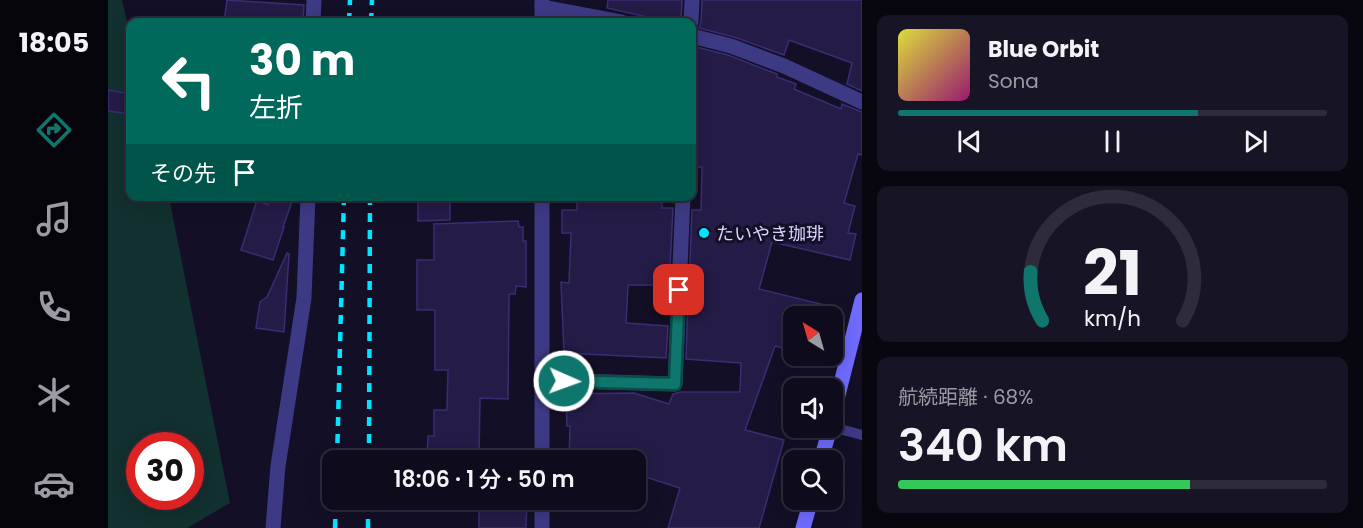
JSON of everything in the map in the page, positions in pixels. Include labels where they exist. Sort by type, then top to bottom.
[{"type":"main road","points":[[842,378],[862,300]]},
{"type":"main road","points":[[803,528],[808,510]]},
{"type":"street","points":[[313,18],[314,0]]},
{"type":"street","points":[[691,18],[692,0]]},
{"type":"street","points":[[542,3],[605,18]]},
{"type":"street","points":[[696,37],[731,46],[784,66],[862,102]]},
{"type":"street","points":[[273,528],[278,466],[304,298],[308,201]]},
{"type":"street","points":[[542,201],[542,450]]},
{"type":"street","points":[[542,380],[675,384],[683,201]]},
{"type":"street","points":[[542,510],[542,528]]},
{"type":"lane","points":[[843,430],[862,435]]},
{"type":"green space","points":[[108,0],[122,0],[126,18],[126,201],[170,201],[230,503],[187,528],[108,528]]},
{"type":"building","points":[[227,0],[304,5],[303,18],[225,18]]},
{"type":"building","points":[[608,0],[682,0],[681,18],[651,18],[607,8]]},
{"type":"building","points":[[702,0],[862,0],[862,91],[847,84],[852,63],[789,40],[784,55],[734,37],[699,28]]},
{"type":"building","points":[[696,47],[728,55],[777,74],[777,77],[796,84],[794,89],[841,109],[842,104],[862,112],[862,155],[858,154],[844,203],[855,206],[848,233],[856,234],[850,260],[772,242],[759,289],[829,306],[783,306],[783,348],[775,346],[745,430],[784,440],[759,528],[668,528],[680,488],[646,477],[646,450],[569,450],[570,426],[567,426],[566,394],[634,393],[669,404],[673,394],[680,392],[740,392],[741,363],[686,359],[688,298],[692,286],[689,286],[692,210],[701,210],[702,167],[696,167]]},
{"type":"building","points":[[108,90],[126,93],[126,113],[108,111]]},
{"type":"building","points":[[257,201],[268,205],[269,201],[292,201],[273,260],[241,250]]},
{"type":"building","points":[[418,201],[450,201],[450,220],[418,221]]},
{"type":"building","points":[[577,201],[662,201],[662,208],[673,208],[669,285],[628,285],[626,323],[668,326],[666,358],[564,353],[561,282],[569,283],[571,233],[562,233],[562,210],[577,210]]},
{"type":"building","points":[[518,221],[519,227],[523,227],[523,241],[526,241],[526,287],[516,286],[515,294],[509,294],[508,399],[480,398],[479,450],[427,450],[428,436],[434,436],[434,410],[447,410],[448,370],[435,370],[435,310],[417,310],[417,260],[434,260],[434,224]]},
{"type":"building","points":[[287,253],[289,254],[284,332],[256,328],[260,302],[267,297]]},
{"type":"building","points":[[479,510],[527,510],[526,528],[479,528]]},
{"type":"railway","points":[[349,18],[350,0]]},
{"type":"railway","points":[[371,18],[372,0]]},
{"type":"railway","points":[[337,450],[344,201]]},
{"type":"railway","points":[[369,450],[370,201]]},
{"type":"railway","points":[[335,528],[336,510]]},
{"type":"railway","points":[[368,510],[368,528]]},
{"type":"place","name":"たいやき珈琲","points":[[704,233]]},
{"type":"route","points":[[564,381],[675,384],[679,290]]}]
